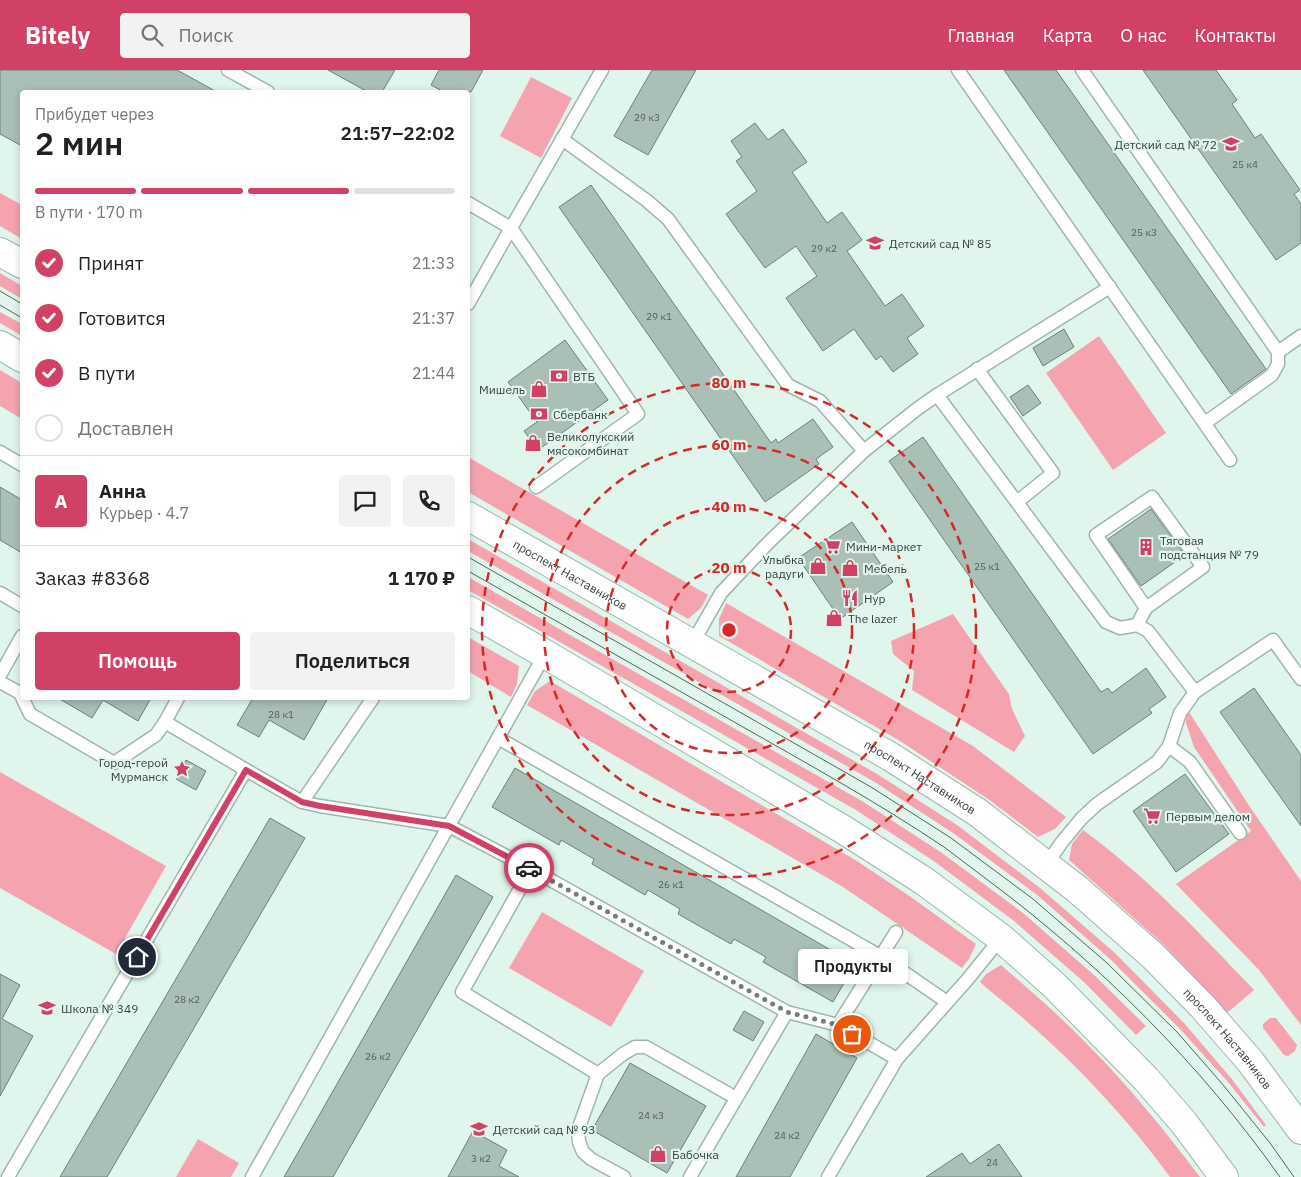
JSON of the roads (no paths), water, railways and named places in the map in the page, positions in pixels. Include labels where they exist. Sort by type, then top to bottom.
[{"type":"main road","points":[[0,252],[20,263]]},
{"type":"main road","points":[[0,345],[20,357]]},
{"type":"main road","name":"проспект Наставников","points":[[470,517],[890,757],[977,812],[1077,888],[1153,956],[1203,1006],[1250,1061],[1301,1130]]},
{"type":"main road","points":[[470,611],[844,830],[924,881],[1001,938],[1054,985],[1146,1079],[1184,1123],[1224,1177]]},
{"type":"lane","points":[[228,70],[264,90]]},
{"type":"lane","points":[[470,300],[602,70]]},
{"type":"lane","points":[[958,70],[1230,460]]},
{"type":"lane","points":[[1082,70],[1278,352],[1278,364],[1272,375],[1205,423]]},
{"type":"lane","points":[[562,138],[646,200],[668,219],[788,385],[820,401],[864,451]]},
{"type":"lane","points":[[470,205],[511,228],[638,414],[536,486]]},
{"type":"lane","points":[[692,644],[721,593],[768,543],[864,451],[937,395],[1110,287]]},
{"type":"lane","points":[[1278,352],[1301,336]]},
{"type":"lane","points":[[977,369],[1053,473],[1017,502]]},
{"type":"lane","points":[[937,395],[1106,622],[1120,628],[1137,625],[1148,631],[1195,692]]},
{"type":"lane","points":[[0,452],[20,464]]},
{"type":"lane","points":[[1137,625],[1146,608],[1203,567],[1152,497],[1096,535],[1146,608]]},
{"type":"lane","points":[[0,593],[20,605]]},
{"type":"lane","points":[[0,675],[20,640]]},
{"type":"lane","points":[[1046,865],[1081,819],[1097,804],[1157,762],[1169,746],[1180,713],[1195,692],[1273,640],[1301,679]]},
{"type":"lane","points":[[252,1177],[545,654]]},
{"type":"lane","points":[[0,682],[20,693]]},
{"type":"lane","points":[[23,700],[30,714],[114,763],[156,735],[177,700]]},
{"type":"lane","points":[[302,802],[372,700]]},
{"type":"lane","points":[[165,722],[302,802],[449,826],[787,1012],[838,1025],[896,1059]]},
{"type":"lane","points":[[498,738],[880,956],[947,1002]]},
{"type":"lane","points":[[1169,746],[1190,762],[1240,833]]},
{"type":"lane","points":[[8,1177],[246,770]]},
{"type":"lane","points":[[531,870],[462,992],[598,1074]]},
{"type":"lane","points":[[838,1025],[896,932]]},
{"type":"lane","points":[[828,1177],[896,1059],[967,980],[1001,938]]},
{"type":"lane","points":[[690,1177],[787,1012]]},
{"type":"lane","points":[[624,1177],[591,1159],[583,1152],[579,1142],[578,1130],[598,1074],[623,1054],[635,1047],[646,1047],[736,1098]]},
{"type":"tram line","points":[[0,291],[20,303]]},
{"type":"tram line","points":[[0,305],[20,317]]},
{"type":"tram line","points":[[470,558],[871,787],[951,838],[1033,899],[1107,963],[1177,1032],[1270,1143],[1294,1177]]},
{"type":"tram line","points":[[470,572],[841,783],[950,851],[1030,913],[1109,981],[1182,1056],[1249,1135],[1280,1177]]},
{"type":"place","name":"Детский сад № 72","points":[[1231,144]]},
{"type":"place","name":"Детский сад № 85","points":[[875,243]]},
{"type":"place","name":"ВТБ","points":[[559,376]]},
{"type":"place","name":"Мишель","points":[[539,389]]},
{"type":"place","name":"Сбербанк","points":[[539,414]]},
{"type":"place","name":"Великолукский мясокомбинат","points":[[533,443]]},
{"type":"place","name":"Мини-маркет","points":[[832,546]]},
{"type":"place","name":"Тяговая подстанция № 79","points":[[1146,547]]},
{"type":"place","name":"Улыбка радуги","points":[[818,566]]},
{"type":"place","name":"Мебель","points":[[850,568]]},
{"type":"place","name":"Нур","points":[[850,598]]},
{"type":"place","name":"The lazer","points":[[834,618]]},
{"type":"place","name":"Город-герой Мурманск","points":[[182,769]]},
{"type":"place","name":"Первым делом","points":[[1152,816]]},
{"type":"place","name":"Школа № 349","points":[[47,1008]]},
{"type":"place","name":"Продукты","points":[[852,1034]]},
{"type":"place","name":"Детский сад № 93","points":[[479,1129]]},
{"type":"place","name":"Бабочка","points":[[658,1154]]}]
